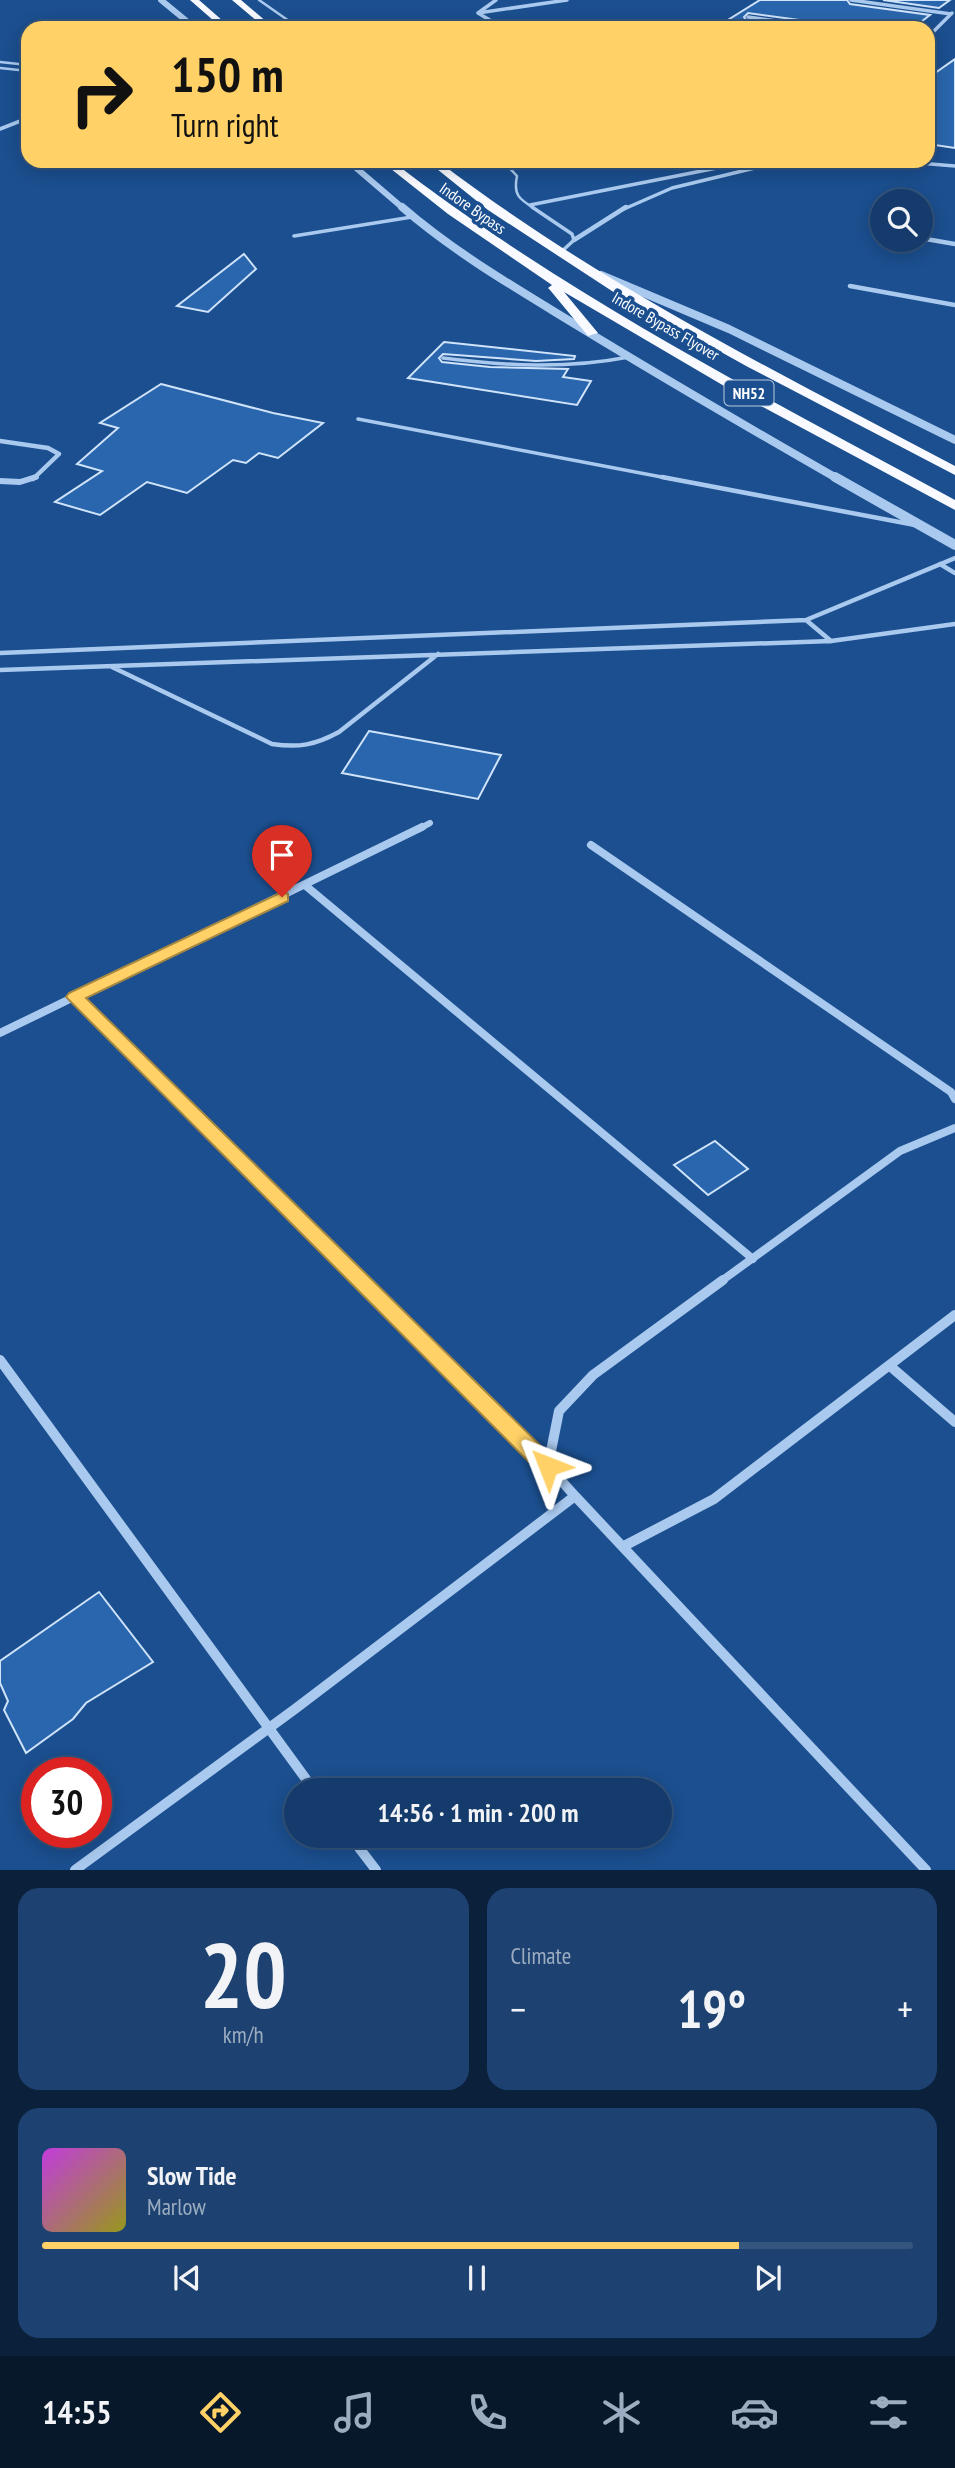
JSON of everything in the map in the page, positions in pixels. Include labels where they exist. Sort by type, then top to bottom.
[{"type":"highway","points":[[194,0],[219,21]]},
{"type":"highway","points":[[236,0],[262,21]]},
{"type":"highway","name":"Indore Bypass","points":[[395,168],[460,219],[545,276]]},
{"type":"highway","name":"Indore Bypass","points":[[441,168],[474,195],[577,267]]},
{"type":"highway","name":"Indore Bypass Flyover","points":[[577,267],[955,471]]},
{"type":"highway","points":[[545,276],[592,334]]},
{"type":"highway","name":"Indore Bypass Flyover","points":[[545,276],[955,506]]},
{"type":"street","points":[[161,0],[186,21]]},
{"type":"street","points":[[478,13],[496,0]]},
{"type":"street","points":[[478,13],[567,0]]},
{"type":"street","points":[[851,0],[953,13]]},
{"type":"street","points":[[478,13],[491,21]]},
{"type":"street","points":[[935,30],[953,13]]},
{"type":"street","points":[[748,17],[777,21]]},
{"type":"street","points":[[0,129],[21,122]]},
{"type":"street","points":[[935,164],[955,166]]},
{"type":"street","points":[[356,168],[412,217],[493,274],[689,394],[955,545]]},
{"type":"street","points":[[530,205],[717,168]]},
{"type":"street","points":[[574,240],[613,218],[627,206],[672,188],[755,168]]},
{"type":"street","points":[[933,240],[955,244]]},
{"type":"street","points":[[577,267],[661,298],[729,329],[955,440]]},
{"type":"street","points":[[850,286],[955,305]]},
{"type":"street","points":[[0,441],[48,448],[58,454],[33,481],[18,484],[0,481]]},
{"type":"street","points":[[0,1032],[306,886],[430,823]]},
{"type":"street","points":[[591,845],[951,1092],[955,1099]]},
{"type":"street","points":[[306,886],[753,1259]]},
{"type":"street","points":[[74,997],[548,1466],[926,1870]]},
{"type":"street","points":[[548,1466],[559,1411],[593,1375],[901,1151],[955,1128]]},
{"type":"street","points":[[624,1546],[714,1499],[955,1315]]},
{"type":"street","points":[[0,1360],[305,1778]]},
{"type":"street","points":[[890,1366],[955,1422]]},
{"type":"street","points":[[75,1870],[575,1496]]},
{"type":"street","points":[[359,1848],[376,1870]]},
{"type":"lane","points":[[259,0],[289,21]]},
{"type":"lane","points":[[0,62],[21,64]]},
{"type":"lane","points":[[0,68],[21,70]]},
{"type":"lane","points":[[510,168],[517,176],[514,189],[517,197],[564,227],[574,240],[558,255]]},
{"type":"lane","points":[[294,236],[412,217]]},
{"type":"lane","points":[[443,358],[489,363],[574,366],[629,357]]},
{"type":"lane","points":[[358,419],[921,527]]},
{"type":"lane","points":[[0,653],[806,620],[955,558]]},
{"type":"lane","points":[[940,564],[955,573]]},
{"type":"lane","points":[[806,620],[831,641]]},
{"type":"lane","points":[[0,670],[831,641],[955,624]]},
{"type":"lane","points":[[109,666],[272,744],[297,747],[311,746],[332,737],[438,654]]},
{"type":"building","points":[[760,0],[847,0],[850,4],[930,15],[922,21],[807,21],[748,13],[744,17],[747,21],[726,21]]},
{"type":"building","points":[[883,0],[950,0],[939,8]]},
{"type":"building","points":[[955,59],[955,148],[935,145],[935,73]]},
{"type":"building","points":[[244,254],[256,269],[208,312],[177,306]]},
{"type":"building","points":[[444,342],[575,356],[574,359],[536,361],[443,354],[439,358],[442,362],[490,367],[568,369],[563,377],[591,381],[577,405],[408,378]]},
{"type":"building","points":[[161,384],[323,423],[278,458],[259,453],[246,463],[233,460],[187,493],[147,482],[100,515],[55,502],[102,471],[77,464],[118,428],[100,423]]},
{"type":"building","points":[[369,731],[501,755],[478,799],[342,773]]},
{"type":"building","points":[[715,1141],[748,1169],[708,1195],[674,1165]]},
{"type":"building","points":[[99,1592],[153,1662],[86,1703],[73,1719],[26,1753],[4,1710],[8,1701],[0,1683],[0,1661]]},
{"type":"route","points":[[282,897],[74,997],[256,1174],[548,1466]]}]
